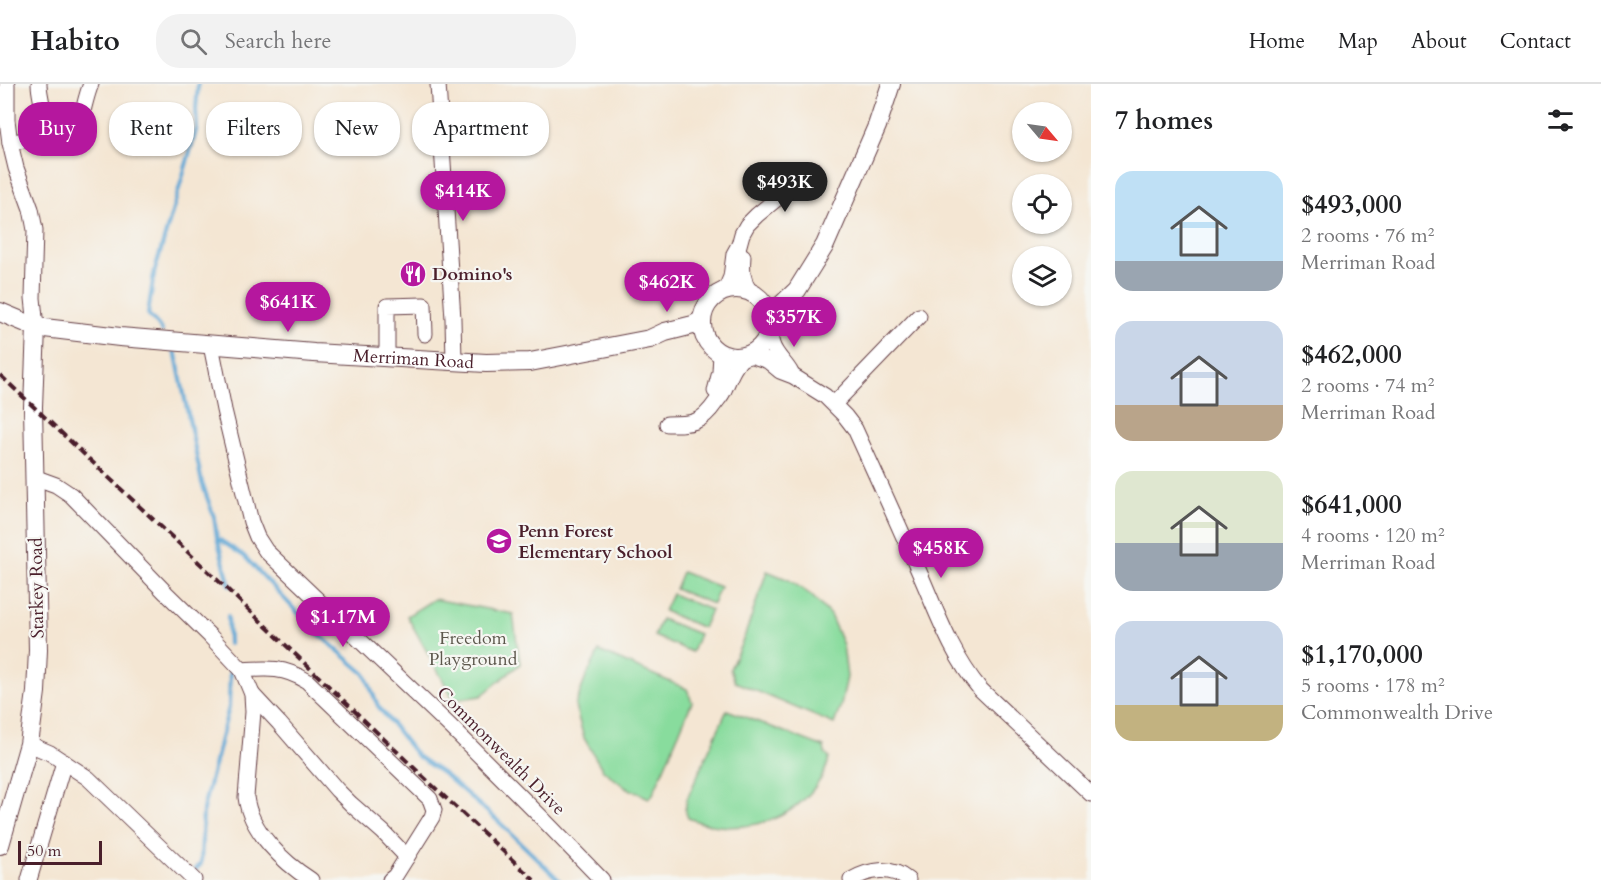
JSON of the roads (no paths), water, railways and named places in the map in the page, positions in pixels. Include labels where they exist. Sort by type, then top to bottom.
[{"type":"main road","points":[[801,281],[775,294],[765,296],[734,289],[717,295],[705,310],[702,320],[706,340],[713,348],[728,357],[747,356],[763,344],[776,310],[796,290],[818,258],[832,230],[877,126],[891,84]]},
{"type":"main road","points":[[753,294],[766,306],[770,324]]},
{"type":"main road","name":"Merriman Road","points":[[0,312],[36,327],[120,337],[486,363],[530,362],[650,339],[702,320]]},
{"type":"main road","name":"Starkey Road","points":[[0,845],[28,744],[36,692],[38,650],[33,407],[36,327]]},
{"type":"main road","name":"Merriman Road","points":[[650,339],[666,342],[692,338],[706,340]]},
{"type":"street","points":[[8,84],[7,120],[10,143],[16,168],[31,209],[35,230],[33,298],[36,327]]},
{"type":"street","points":[[39,84],[41,102]]},
{"type":"street","points":[[85,102],[91,84]]},
{"type":"street","points":[[438,84],[454,361]]},
{"type":"street","points":[[10,143],[18,141]]},
{"type":"street","points":[[725,291],[732,278],[734,254],[742,234],[757,215],[813,170]]},
{"type":"street","points":[[739,245],[743,255],[744,284],[753,294]]},
{"type":"street","points":[[387,357],[387,306],[423,305],[425,334]]},
{"type":"street","points":[[834,404],[920,316]]},
{"type":"street","points":[[770,324],[772,344],[793,376]]},
{"type":"street","name":"Commonwealth Drive","points":[[211,345],[251,522],[266,551],[451,727],[602,880]]},
{"type":"street","points":[[716,403],[715,391],[720,372],[721,354]]},
{"type":"street","points":[[667,424],[686,424],[699,420],[709,413],[723,392],[731,372],[747,356],[763,358],[780,371],[793,376],[825,396],[855,429],[955,653],[967,673],[1091,794]]},
{"type":"street","points":[[34,477],[56,485],[71,495],[242,670],[252,694],[253,712],[247,808],[250,817],[274,850],[311,880]]},
{"type":"street","points":[[242,670],[270,668],[283,670],[307,681],[430,799],[434,810],[432,817],[395,876],[390,880]]},
{"type":"street","points":[[252,694],[337,790],[407,857]]},
{"type":"street","points":[[28,744],[50,753],[88,778],[194,880]]},
{"type":"street","points":[[29,880],[64,762]]},
{"type":"street","points":[[851,880],[861,874],[883,870],[894,872],[909,880]]},
{"type":"waterway","points":[[162,331],[148,314],[154,273],[197,128],[198,84]]},
{"type":"waterway","points":[[174,352],[202,483],[214,517],[217,538],[230,586]]},
{"type":"waterway","points":[[217,538],[244,556],[314,630],[365,674],[378,706],[417,756],[445,775],[498,821],[559,880]]},
{"type":"waterway","points":[[228,616],[229,644]]},
{"type":"waterway","points":[[196,869],[201,864],[203,809],[229,707],[230,668]]},
{"type":"railway","points":[[0,375],[534,880]]},
{"type":"place","name":"Domino's","points":[[413,274]]},
{"type":"place","name":"Penn Forest Elementary School","points":[[499,541]]},
{"type":"park label","name":"Freedom Playground","points":[[473,648]]}]
